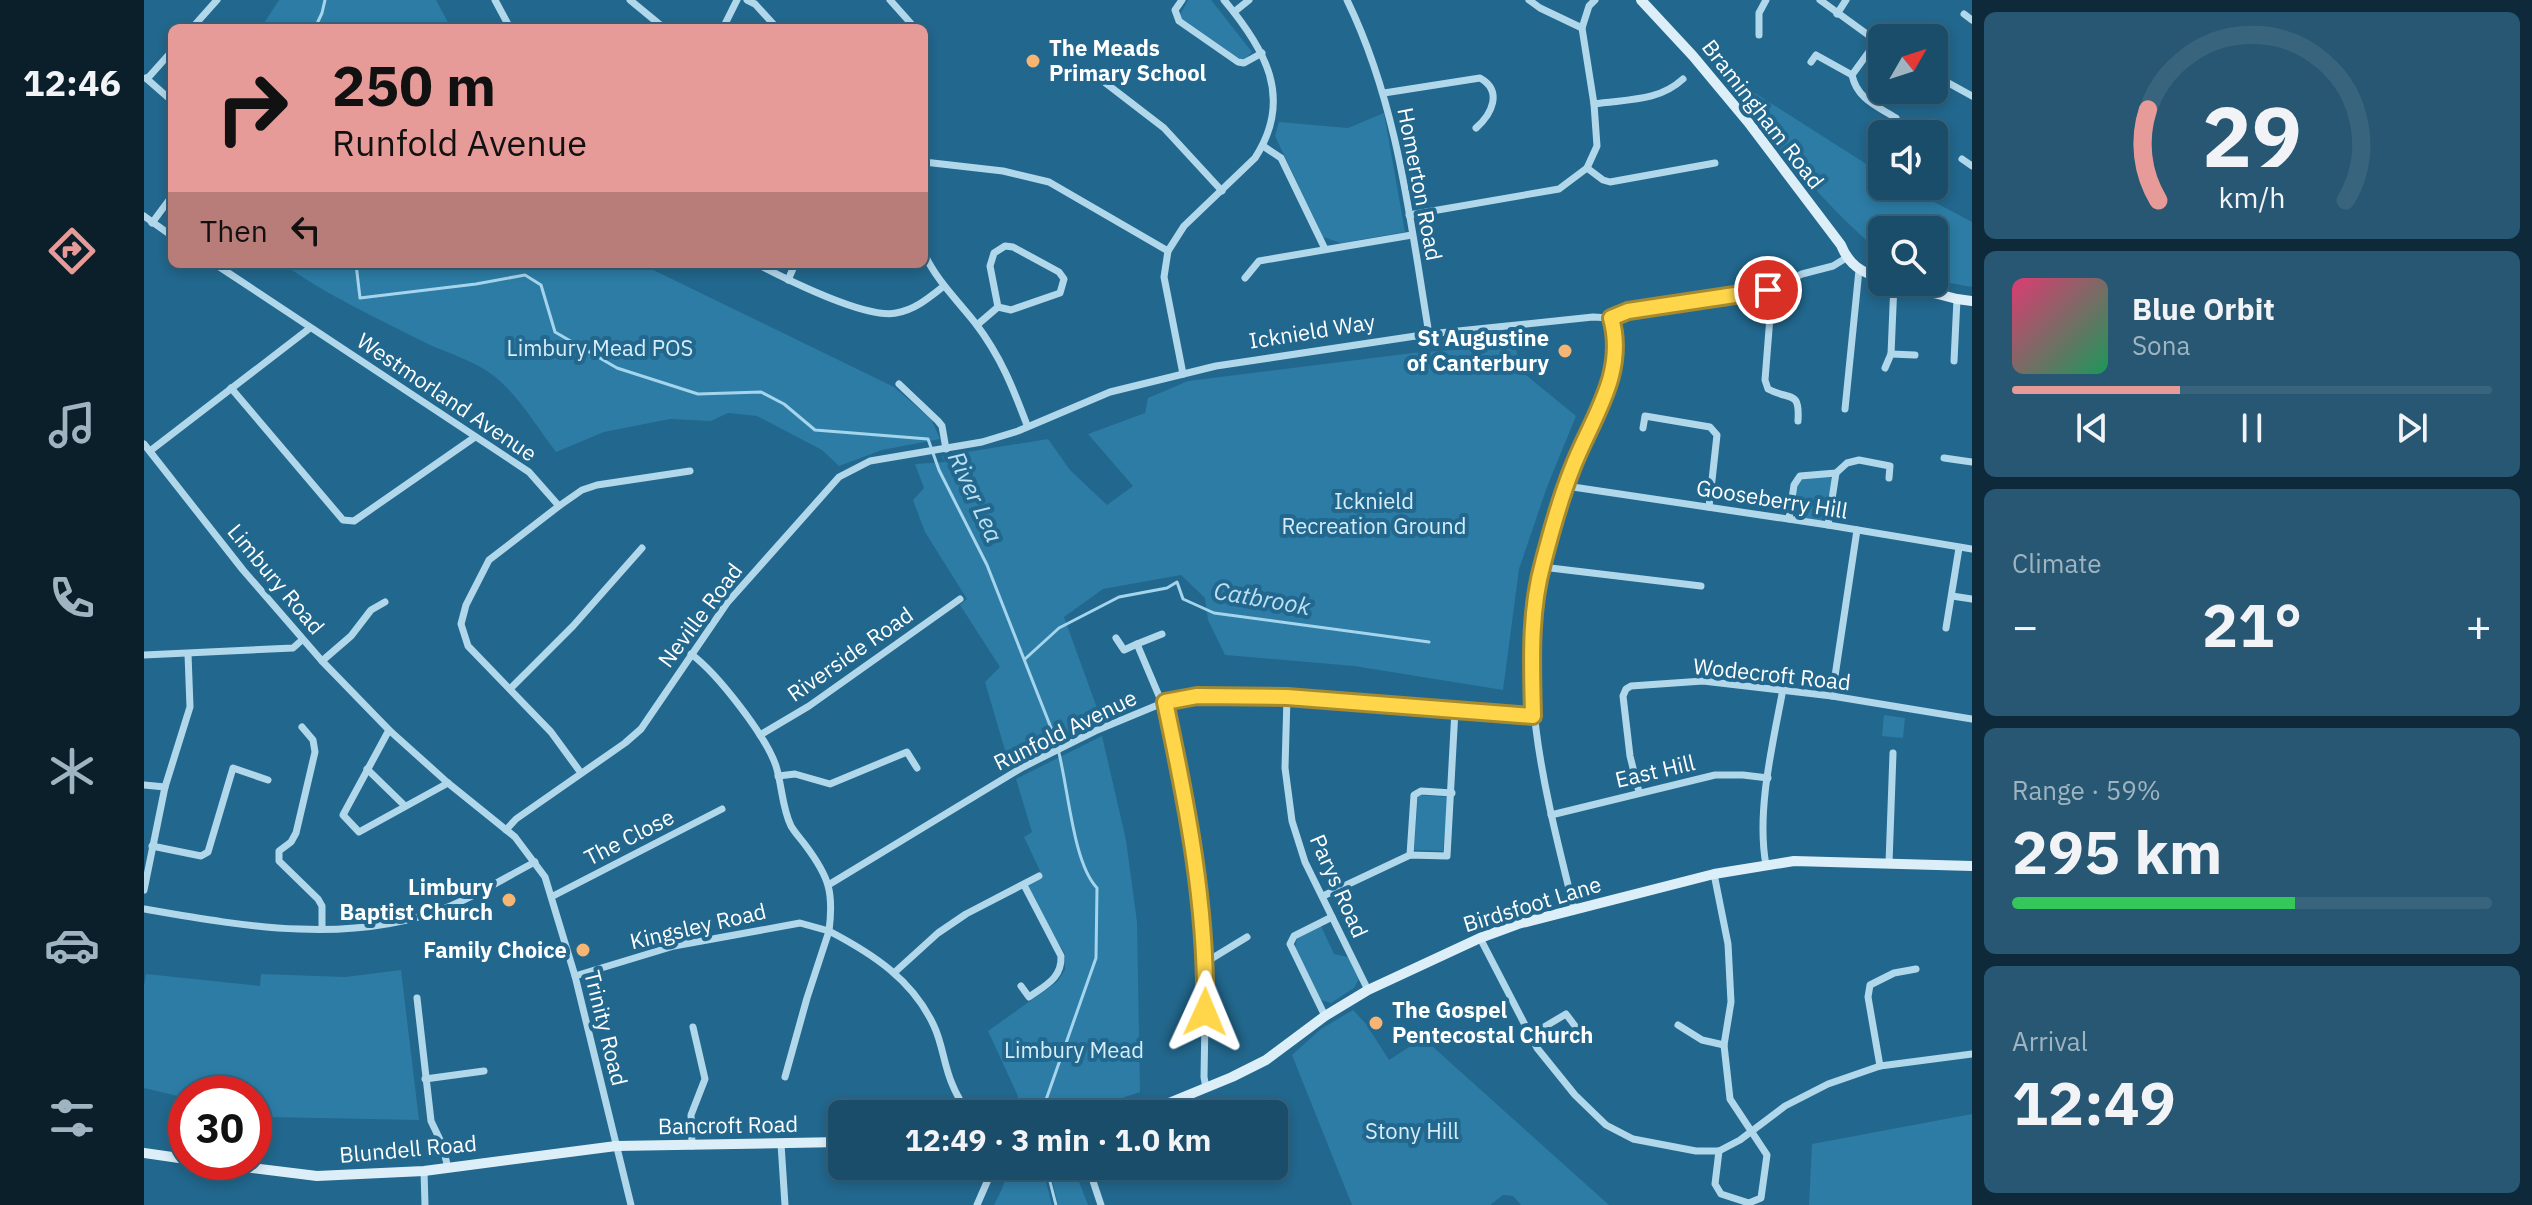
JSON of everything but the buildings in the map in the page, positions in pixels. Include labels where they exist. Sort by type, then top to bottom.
[{"type":"street","points":[[196,24],[217,0]]},
{"type":"street","points":[[495,0],[508,24]]},
{"type":"street","points":[[630,0],[659,24]]},
{"type":"street","points":[[725,24],[737,0]]},
{"type":"street","points":[[747,0],[755,4],[773,24]]},
{"type":"street","points":[[890,0],[911,24]]},
{"type":"street","points":[[1182,0],[1175,10],[1179,21],[1238,62],[1244,63],[1262,53]]},
{"type":"street","points":[[1183,374],[1164,277],[1168,251],[1184,226],[1255,158],[1271,123],[1275,98],[1271,75],[1262,53],[1224,0]]},
{"type":"street","points":[[1234,12],[1249,0]]},
{"type":"street","name":"Homerton Road","points":[[1347,0],[1384,93],[1395,132],[1429,334]]},
{"type":"street","points":[[1529,0],[1582,28]]},
{"type":"street","points":[[1409,215],[1559,189],[1587,168],[1597,146],[1582,28],[1589,6],[1595,0]]},
{"type":"street","name":"Bramingham Road","points":[[1641,0],[1748,122],[1841,245],[1846,258]]},
{"type":"street","points":[[1759,35],[1759,13],[1766,0]]},
{"type":"street","points":[[1820,0],[1868,35]]},
{"type":"street","points":[[1837,14],[1846,0]]},
{"type":"street","points":[[1964,14],[1972,20]]},
{"type":"street","points":[[168,55],[146,78],[168,97]]},
{"type":"street","points":[[1811,62],[1816,55],[1852,75],[1858,92],[1864,98],[1896,118]]},
{"type":"street","points":[[1852,75],[1868,56]]},
{"type":"street","points":[[1099,78],[1164,128],[1222,191]]},
{"type":"street","points":[[1384,93],[1480,78],[1489,86],[1494,102],[1493,110],[1476,128]]},
{"type":"street","points":[[1594,104],[1657,96],[1671,90],[1683,79]]},
{"type":"street","points":[[1948,83],[1972,96]]},
{"type":"street","points":[[1263,146],[1281,158],[1325,249]]},
{"type":"street","points":[[1962,159],[1972,166]]},
{"type":"street","points":[[928,162],[1003,171],[1049,182],[1168,251]]},
{"type":"street","points":[[1587,168],[1610,182],[1715,163]]},
{"type":"street","points":[[152,223],[168,201]]},
{"type":"street","points":[[144,216],[168,233]]},
{"type":"street","points":[[1245,278],[1259,261],[1412,235]]},
{"type":"street","points":[[1005,246],[1013,247],[1059,272],[1064,279],[1060,293],[1011,310],[998,307],[990,266],[994,253],[1005,246]]},
{"type":"street","points":[[1846,258],[1868,274]]},
{"type":"street","name":"Icknield Way","points":[[935,450],[982,442],[1110,392],[1183,374],[1429,334],[1593,317],[1611,318],[1628,311],[1768,290],[1802,274],[1833,266],[1846,258]]},
{"type":"street","points":[[928,262],[1006,368],[1027,425]]},
{"type":"street","name":"Westmorland Avenue","points":[[221,268],[529,472],[559,506]]},
{"type":"street","points":[[765,268],[788,280],[883,314],[914,307],[944,286]]},
{"type":"street","points":[[788,280],[793,268]]},
{"type":"street","points":[[1845,409],[1859,270]]},
{"type":"street","points":[[1768,290],[1771,304],[1765,380],[1768,389],[1793,396],[1799,404],[1798,421]]},
{"type":"street","points":[[1885,368],[1891,354],[1892,296]]},
{"type":"street","points":[[1946,296],[1972,301]]},
{"type":"street","points":[[1954,361],[1957,299]]},
{"type":"street","points":[[977,325],[998,307]]},
{"type":"street","points":[[1574,909],[1539,760],[1533,716],[1532,636],[1542,567],[1566,486],[1610,385],[1614,366],[1611,318]]},
{"type":"street","points":[[147,448],[310,328]]},
{"type":"street","points":[[1891,354],[1915,355]]},
{"type":"street","points":[[899,384],[942,426],[946,449]]},
{"type":"street","points":[[231,388],[343,520],[354,521],[475,437]]},
{"type":"street","points":[[1643,428],[1645,416],[1710,427],[1717,435],[1709,507]]},
{"type":"street","name":"Limbury Road","points":[[147,448],[302,640],[389,730],[506,830],[535,862]]},
{"type":"street","name":"Neville Road","points":[[506,830],[516,819],[641,729],[727,603],[839,477],[870,461],[935,450]]},
{"type":"street","points":[[1944,458],[1972,462]]},
{"type":"street","points":[[1789,519],[1796,479],[1805,475],[1836,473],[1847,463],[1859,460],[1890,466],[1889,478]]},
{"type":"street","points":[[581,773],[551,732],[468,646],[461,624],[464,615],[489,560],[582,490],[690,471]]},
{"type":"street","points":[[1828,525],[1836,473]]},
{"type":"street","name":"Gooseberry Hill","points":[[1566,486],[1972,549]]},
{"type":"street","points":[[1832,696],[1857,530]]},
{"type":"street","points":[[510,689],[573,626],[642,548]]},
{"type":"street","points":[[1946,628],[1959,548]]},
{"type":"street","points":[[1542,567],[1701,586]]},
{"type":"street","points":[[1952,596],[1972,599]]},
{"type":"street","name":"Riverside Road","points":[[760,735],[809,706],[960,599]]},
{"type":"street","points":[[322,661],[351,636],[371,610],[385,602]]},
{"type":"street","points":[[1116,638],[1124,650],[1162,634]]},
{"type":"street","points":[[144,655],[293,648],[302,640]]},
{"type":"street","points":[[1137,644],[1164,702],[1192,834],[1206,962],[1206,1088]]},
{"type":"street","points":[[144,890],[165,787],[190,707],[188,654]]},
{"type":"street","points":[[691,654],[706,665],[760,735],[775,765],[791,825],[821,866],[830,884],[833,905],[829,931],[785,1077]]},
{"type":"street","name":"Wodecroft Road","points":[[1639,792],[1630,756],[1623,696],[1631,686],[1703,681],[1783,689],[1972,719]]},
{"type":"street","points":[[1766,865],[1762,843],[1768,778],[1783,689]]},
{"type":"street","name":"Runfold Avenue","points":[[830,884],[1002,778],[1065,745],[1164,702],[1197,696],[1287,697],[1533,716]]},
{"type":"street","name":"Parys Road","points":[[1287,697],[1285,768],[1292,821],[1305,862],[1368,990]]},
{"type":"street","points":[[1323,896],[1410,855],[1447,856],[1455,710]]},
{"type":"street","points":[[302,727],[313,740],[315,752],[296,833],[291,842],[279,851],[279,861],[318,899],[322,906],[322,929]]},
{"type":"street","points":[[389,730],[343,815],[359,832],[448,783]]},
{"type":"street","points":[[778,776],[795,774],[830,784],[907,752],[917,768]]},
{"type":"street","points":[[1889,863],[1893,753]]},
{"type":"street","points":[[152,846],[201,856],[208,852],[233,768],[268,780]]},
{"type":"street","points":[[367,769],[404,805]]},
{"type":"street","name":"East Hill","points":[[1551,815],[1715,775],[1768,778]]},
{"type":"street","points":[[144,785],[165,787]]},
{"type":"street","points":[[1410,855],[1414,795],[1421,791],[1452,793]]},
{"type":"street","name":"The Close","points":[[553,896],[722,809]]},
{"type":"street","name":"Birdsfoot Lane","points":[[1176,1100],[1266,1060],[1325,1016],[1368,990],[1480,938],[1574,909],[1714,874],[1794,861],[1972,866]]},
{"type":"street","points":[[144,909],[228,923],[322,929],[370,928],[448,907],[535,862]]},
{"type":"street","name":"Trinity Road","points":[[535,862],[553,896],[631,1205]]},
{"type":"street","points":[[1714,874],[1728,944],[1731,1002],[1724,1045],[1730,1099],[1767,1155],[1761,1198],[1749,1203],[1721,1194],[1715,1184],[1719,1151]]},
{"type":"street","points":[[895,972],[938,933],[966,914],[1039,876]]},
{"type":"street","points":[[1021,986],[1029,997],[1055,979],[1061,968],[1061,956],[1024,885]]},
{"type":"street","points":[[1325,1016],[1290,944],[1294,936],[1332,917]]},
{"type":"street","name":"Kingsley Road","points":[[575,976],[674,946],[800,923],[829,931],[857,945],[895,972],[918,997],[935,1028],[952,1086],[960,1100]]},
{"type":"street","points":[[1206,962],[1247,937]]},
{"type":"street","points":[[1480,938],[1529,1036],[1575,1095],[1606,1125],[1633,1139],[1696,1151],[1719,1151],[1740,1140],[1785,1106],[1828,1084],[1880,1066],[1972,1054]]},
{"type":"street","points":[[1880,1066],[1868,997],[1870,985],[1894,973],[1916,969]]},
{"type":"street","points":[[417,998],[431,1121],[442,1144],[448,1168]]},
{"type":"street","points":[[1529,1036],[1566,1014],[1581,1034]]},
{"type":"street","points":[[1678,1025],[1702,1040],[1724,1045]]},
{"type":"street","points":[[692,1146],[691,1115],[705,1079],[693,1027]]},
{"type":"street","points":[[425,1079],[484,1071]]},
{"type":"street","name":"Bancroft Road","points":[[616,1146],[828,1142]]},
{"type":"street","points":[[781,1144],[785,1205]]},
{"type":"street","name":"Blundell Road","points":[[272,1170],[317,1176],[424,1171],[616,1146]]},
{"type":"street","points":[[144,1153],[168,1156]]},
{"type":"street","points":[[424,1171],[425,1205]]},
{"type":"street","points":[[977,1205],[988,1180]]},
{"type":"street","points":[[1093,1180],[1101,1205]]},
{"type":"green space","points":[[279,0],[436,0],[449,24],[264,24]]},
{"type":"green space","points":[[1188,0],[1211,0],[1252,52],[1243,61],[1179,17]]},
{"type":"green space","points":[[1710,54],[1744,86],[1868,165],[1868,200],[1930,200],[1972,222],[1972,287],[1948,283],[1948,216],[1868,216],[1868,242],[1786,156],[1735,97]]},
{"type":"green space","points":[[1384,113],[1405,232],[1341,243],[1323,237],[1275,136],[1279,122],[1348,128]]},
{"type":"green space","name":"Limbury Mead POS","points":[[289,268],[649,268],[894,387],[931,419],[940,439],[882,450],[839,466],[822,450],[757,416],[728,413],[711,421],[670,419],[604,432],[556,452],[512,393],[487,371],[318,287]]},
{"type":"green space","name":"Icknield Recreation Ground","points":[[1515,345],[1521,371],[1576,416],[1519,569],[1503,690],[1354,666],[1225,655],[1208,620],[1205,598],[1181,575],[1103,589],[1064,617],[1101,719],[1009,764],[985,682],[1000,667],[960,605],[967,599],[925,532],[913,500],[924,488],[915,464],[945,462],[942,456],[1048,439],[1070,470],[1107,505],[1133,486],[1088,434],[1145,413],[1148,398],[1188,381],[1413,353]]},
{"type":"green space","points":[[1830,476],[1832,480],[1824,518],[1819,521],[1796,516],[1793,512],[1796,486],[1800,479]]},
{"type":"green space","points":[[1884,715],[1905,718],[1903,738],[1882,736]]},
{"type":"green space","name":"Limbury Mead","points":[[1102,736],[1126,840],[1137,922],[1140,1092],[1116,1100],[1018,1100],[988,1031],[1057,982],[1065,970],[1065,954],[1025,888],[1043,877],[1024,837],[1032,832],[1016,779]]},
{"type":"green space","points":[[1418,795],[1448,797],[1443,851],[1414,850]]},
{"type":"green space","points":[[1321,926],[1334,954],[1348,957],[1359,979],[1354,988],[1331,1003],[1321,1000],[1295,947],[1297,938]]},
{"type":"green space","points":[[401,970],[419,1120],[272,1117],[272,1076],[168,1076],[168,1094],[144,1088],[146,974],[260,986],[261,974],[345,977]]},
{"type":"green space","name":"Stony Hill","points":[[1353,1010],[1389,1060],[1423,1038],[1609,1205],[1521,1205],[1513,1196],[1503,1195],[1490,1205],[1352,1205],[1292,1055],[1321,1029]]},
{"type":"green space","points":[[1972,1114],[1972,1205],[1809,1205],[1812,1144]]},
{"type":"green space","points":[[1005,1180],[1046,1180],[1052,1205],[994,1205]]},
{"type":"green space","points":[[1052,1180],[1078,1180],[1088,1205],[1058,1205]]},
{"type":"waterway","name":"River Lea","points":[[317,24],[325,0]]},
{"type":"waterway","name":"River Lea","points":[[356,268],[360,298],[525,275],[541,285],[555,332],[617,368],[698,394],[761,392],[784,404],[815,430],[928,439],[939,470],[987,565],[1055,738],[1081,859],[1097,888],[1096,958],[1046,1100]]},
{"type":"waterway","name":"Catbrook","points":[[1025,659],[1059,628],[1119,597],[1167,588],[1177,582],[1183,599],[1214,613],[1429,642]]},
{"type":"waterway","name":"River Lea","points":[[1050,1180],[1056,1205]]},
{"type":"place","name":"The Meads Primary School","points":[[1033,61]]},
{"type":"place","name":"St Augustine of Canterbury","points":[[1565,351]]},
{"type":"place","name":"Limbury Baptist Church","points":[[509,900]]},
{"type":"place","name":"Family Choice","points":[[583,950]]},
{"type":"place","name":"The Gospel Pentecostal Church","points":[[1376,1023]]},
{"type":"route","points":[[1205,1012],[1206,962],[1199,879],[1165,702],[1197,696],[1287,697],[1533,716],[1532,636],[1542,567],[1572,467],[1610,385],[1614,366],[1611,318],[1628,311],[1768,290]]}]
